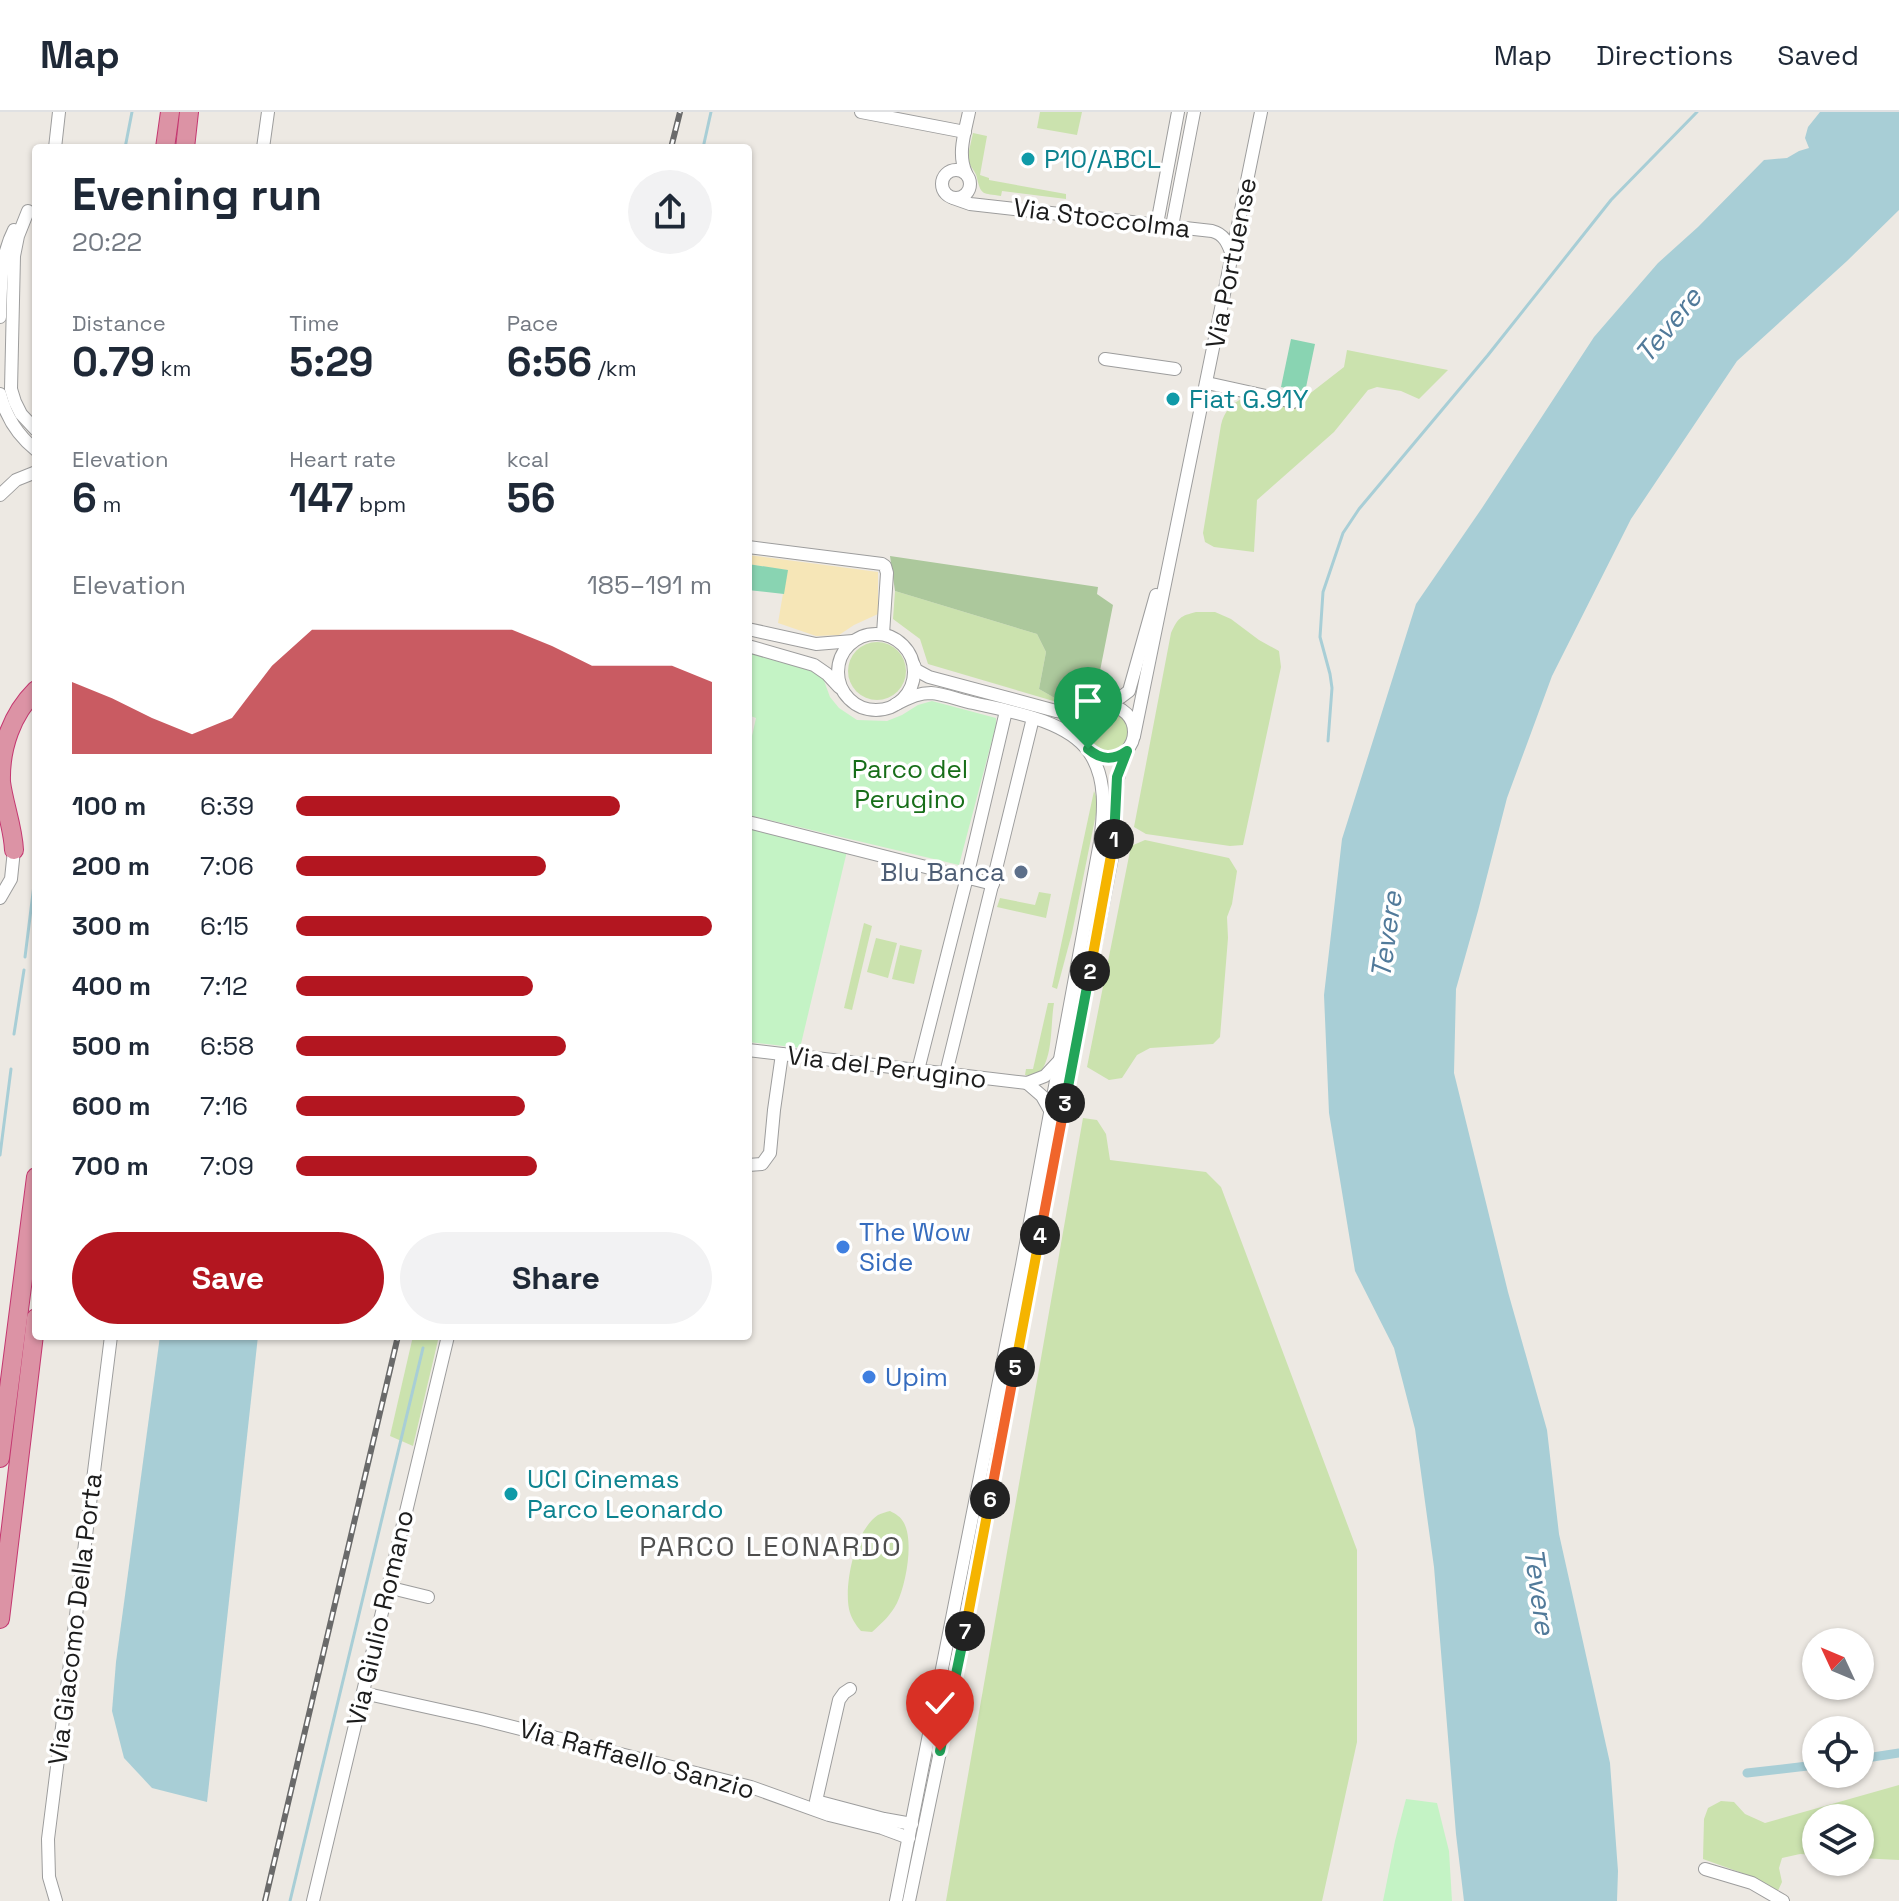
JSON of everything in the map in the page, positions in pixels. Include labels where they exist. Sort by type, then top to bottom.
[{"type":"highway","points":[[166,144],[170,112]]},
{"type":"highway","points":[[185,144],[189,112]]},
{"type":"highway","points":[[14,850],[1,777],[2,756],[11,724],[32,695]]},
{"type":"highway","points":[[0,1458],[32,1208]]},
{"type":"highway","points":[[0,1619],[33,1340]]},
{"type":"street","points":[[55,144],[59,112]]},
{"type":"street","points":[[255,144],[259,112]]},
{"type":"street","points":[[264,144],[268,112]]},
{"type":"street","points":[[861,112],[965,132]]},
{"type":"street","points":[[962,149],[951,170],[944,176],[942,185],[945,193],[953,198],[962,197],[971,187],[962,165],[969,112]]},
{"type":"street","points":[[1157,224],[1178,112]]},
{"type":"street","points":[[1172,226],[1194,112]]},
{"type":"street","name":"Via Portuense","points":[[1134,736],[1261,112]]},
{"type":"street","points":[[951,170],[959,170],[968,178]]},
{"type":"street","name":"Via Stoccolma","points":[[968,178],[978,197],[992,205]]},
{"type":"street","name":"Via Stoccolma","points":[[953,198],[970,204],[1212,231],[1223,237],[1233,258]]},
{"type":"street","points":[[0,317],[4,255],[13,232],[32,204]]},
{"type":"street","name":"Via Stoccolma","points":[[1212,231],[1226,228],[1243,205]]},
{"type":"street","points":[[28,211],[15,249],[11,385],[21,414],[32,426]]},
{"type":"street","points":[[1105,359],[1175,369]]},
{"type":"street","points":[[1207,383],[1293,402]]},
{"type":"street","points":[[0,394],[11,423],[32,447]]},
{"type":"street","points":[[0,495],[16,480],[32,474]]},
{"type":"street","points":[[752,548],[882,564],[887,573],[883,634]]},
{"type":"street","name":"Via Portuense","points":[[1104,706],[1129,691],[1152,606],[1171,555]]},
{"type":"street","points":[[752,630],[816,644],[853,641]]},
{"type":"street","points":[[846,696],[838,673],[845,650],[864,635],[883,634],[903,644],[916,670],[929,677],[1064,712],[1091,711],[1112,705],[1127,713],[1134,727],[1134,736],[1117,777],[1115,838],[1098,930],[956,1675],[909,1901]]},
{"type":"street","points":[[752,647],[814,665],[827,674],[854,703],[864,708],[886,709],[914,695],[932,693],[1033,718],[1066,732],[1095,755],[1112,758],[1127,751]]},
{"type":"street","points":[[896,704],[911,688],[914,665]]},
{"type":"street","points":[[918,1070],[1006,711]]},
{"type":"street","points":[[896,1901],[1051,1112],[1102,820],[1102,783],[1081,734],[1085,718],[1091,711]]},
{"type":"street","points":[[946,1073],[1033,718]]},
{"type":"street","points":[[752,823],[993,884]]},
{"type":"street","points":[[0,879],[11,864],[14,850]]},
{"type":"street","points":[[0,898],[11,879],[14,850]]},
{"type":"street","points":[[938,995],[964,1001]]},
{"type":"street","name":"Via del Perugino","points":[[752,1050],[1027,1083]]},
{"type":"street","points":[[752,1166],[762,1164],[770,1153],[782,1054]]},
{"type":"street","points":[[1051,1112],[1042,1096],[1027,1083],[1045,1076],[1060,1059]]},
{"type":"street","name":"Via Giacomo Della Porta","points":[[56,1901],[49,1877],[48,1839],[110,1340]]},
{"type":"street","name":"Via Giulio Romano","points":[[313,1901],[447,1340]]},
{"type":"street","points":[[387,1587],[428,1597]]},
{"type":"street","points":[[850,1689],[839,1700],[816,1801],[912,1824]]},
{"type":"street","name":"Via Raffaello Sanzio","points":[[363,1693],[481,1719],[751,1787],[829,1815],[909,1838]]},
{"type":"street","points":[[1705,1869],[1752,1883],[1783,1901]]},
{"type":"green space","points":[[1040,112],[1082,112],[1077,135],[1037,128]]},
{"type":"green space","points":[[973,133],[987,136],[980,175],[989,180],[1066,194],[1066,199],[1002,191],[1001,196],[984,193],[967,160]]},
{"type":"green space","points":[[1291,339],[1315,344],[1305,392],[1281,387]]},
{"type":"green space","points":[[1347,350],[1448,370],[1419,399],[1401,391],[1377,387],[1368,390],[1334,432],[1257,500],[1254,552],[1214,547],[1205,542],[1203,533],[1221,425],[1226,412],[1244,397],[1290,406],[1299,402],[1344,367]]},
{"type":"green space","points":[[890,556],[1098,587],[1097,594],[1113,605],[1096,691],[1088,702],[1067,705],[1039,689],[1046,652],[1037,634],[895,591]]},
{"type":"green space","points":[[752,565],[788,570],[784,594],[752,590]]},
{"type":"green space","points":[[895,591],[1037,634],[1046,652],[1039,689],[1067,705],[928,664],[920,639],[893,619]]},
{"type":"green space","points":[[1196,612],[1215,612],[1231,619],[1279,651],[1281,667],[1243,845],[1230,846],[1146,834],[1134,827],[1171,633],[1180,618]]},
{"type":"green space","points":[[877,642],[898,650],[906,671],[898,692],[877,700],[856,692],[848,671],[856,650]]},
{"type":"green space","name":"Parco del Perugino","points":[[752,652],[813,670],[823,678],[830,697],[839,708],[857,720],[887,721],[932,701],[996,718],[959,865],[752,816],[752,736],[756,718],[752,716]]},
{"type":"green space","points":[[1108,712],[1122,718],[1128,732],[1122,746],[1108,752],[1094,746],[1088,732],[1094,718]]},
{"type":"green space","points":[[1094,791],[1096,814],[1072,933],[1057,989],[1052,987]]},
{"type":"green space","points":[[752,826],[848,847],[800,1048],[752,1042]]},
{"type":"green space","points":[[1145,840],[1229,858],[1237,871],[1227,917],[1220,1037],[1213,1044],[1150,1048],[1137,1055],[1122,1078],[1109,1080],[1087,1067],[1131,846]]},
{"type":"green space","points":[[1039,892],[1051,894],[1046,918],[997,907],[1000,898],[1035,905]]},
{"type":"green space","points":[[864,923],[872,926],[852,1010],[844,1008]]},
{"type":"green space","points":[[876,938],[897,943],[888,978],[867,972]]},
{"type":"green space","points":[[900,945],[922,950],[914,984],[892,979]]},
{"type":"green space","points":[[1048,1003],[1054,1003],[1046,1062],[1036,1077],[1025,1075],[1026,1069],[1033,1069]]},
{"type":"green space","points":[[1083,1118],[1097,1120],[1106,1134],[1110,1160],[1206,1172],[1221,1187],[1357,1550],[1357,1742],[1322,1901],[946,1901]]},
{"type":"green space","points":[[412,1340],[438,1340],[413,1446],[390,1436]]},
{"type":"green space","points":[[890,1511],[901,1519],[907,1531],[909,1552],[903,1585],[897,1603],[886,1619],[872,1632],[861,1631],[849,1609],[848,1586],[853,1558],[870,1522]]},
{"type":"green space","points":[[1899,1785],[1899,1860],[1874,1859],[1874,1804],[1832,1804]]},
{"type":"green space","points":[[1406,1799],[1437,1803],[1449,1851],[1452,1901],[1383,1901]]},
{"type":"green space","points":[[1721,1801],[1734,1802],[1745,1814],[1765,1823],[1802,1813],[1802,1854],[1782,1858],[1779,1868],[1782,1882],[1777,1893],[1753,1877],[1703,1859],[1704,1819],[1708,1808]]},
{"type":"sand","points":[[752,556],[878,572],[878,614],[839,635],[816,636],[778,623],[787,570],[752,565]]},
{"type":"water","name":"Tevere","points":[[1820,112],[1899,112],[1899,210],[1737,361],[1631,519],[1552,676],[1507,798],[1456,989],[1454,1073],[1508,1292],[1547,1430],[1559,1534],[1610,1763],[1618,1871],[1617,1901],[1464,1901],[1434,1567],[1415,1429],[1394,1348],[1355,1271],[1329,1113],[1324,995],[1342,839],[1416,604],[1594,337],[1658,263],[1764,160],[1787,158],[1809,148],[1805,138],[1808,127]]},
{"type":"water","points":[[159,1340],[258,1340],[207,1802],[152,1788],[124,1758],[112,1711]]},
{"type":"waterway","points":[[126,144],[132,112]]},
{"type":"waterway","points":[[704,144],[711,112]]},
{"type":"waterway","points":[[1328,741],[1332,688],[1320,637],[1323,592],[1343,533],[1359,509],[1488,355],[1611,200],[1697,112]]},
{"type":"waterway","points":[[25,957],[32,901]]},
{"type":"waterway","points":[[14,1034],[24,970]]},
{"type":"waterway","points":[[0,1155],[11,1069]]},
{"type":"waterway","points":[[290,1901],[423,1348]]},
{"type":"waterway","points":[[1874,1757],[1899,1753]]},
{"type":"waterway","points":[[1747,1773],[1802,1767]]},
{"type":"railway","points":[[672,144],[680,112]]},
{"type":"railway","points":[[265,1901],[397,1340]]},
{"type":"place","name":"P10/ABCL","points":[[1028,159]]},
{"type":"place","name":"Fiat G.91Y","points":[[1173,399]]},
{"type":"place","name":"Blu Banca","points":[[1021,872]]},
{"type":"place","name":"The Wow Side","points":[[843,1247]]},
{"type":"place","name":"Upim","points":[[869,1377]]},
{"type":"place","name":"UCI Cinemas Parco Leonardo","points":[[511,1494]]},
{"type":"district","name":"PARCO LEONARDO","points":[[771,1546]]},
{"type":"route","points":[[940,1751],[1113,852],[1117,777],[1127,751],[1120,756],[1103,758],[1088,749]]}]
